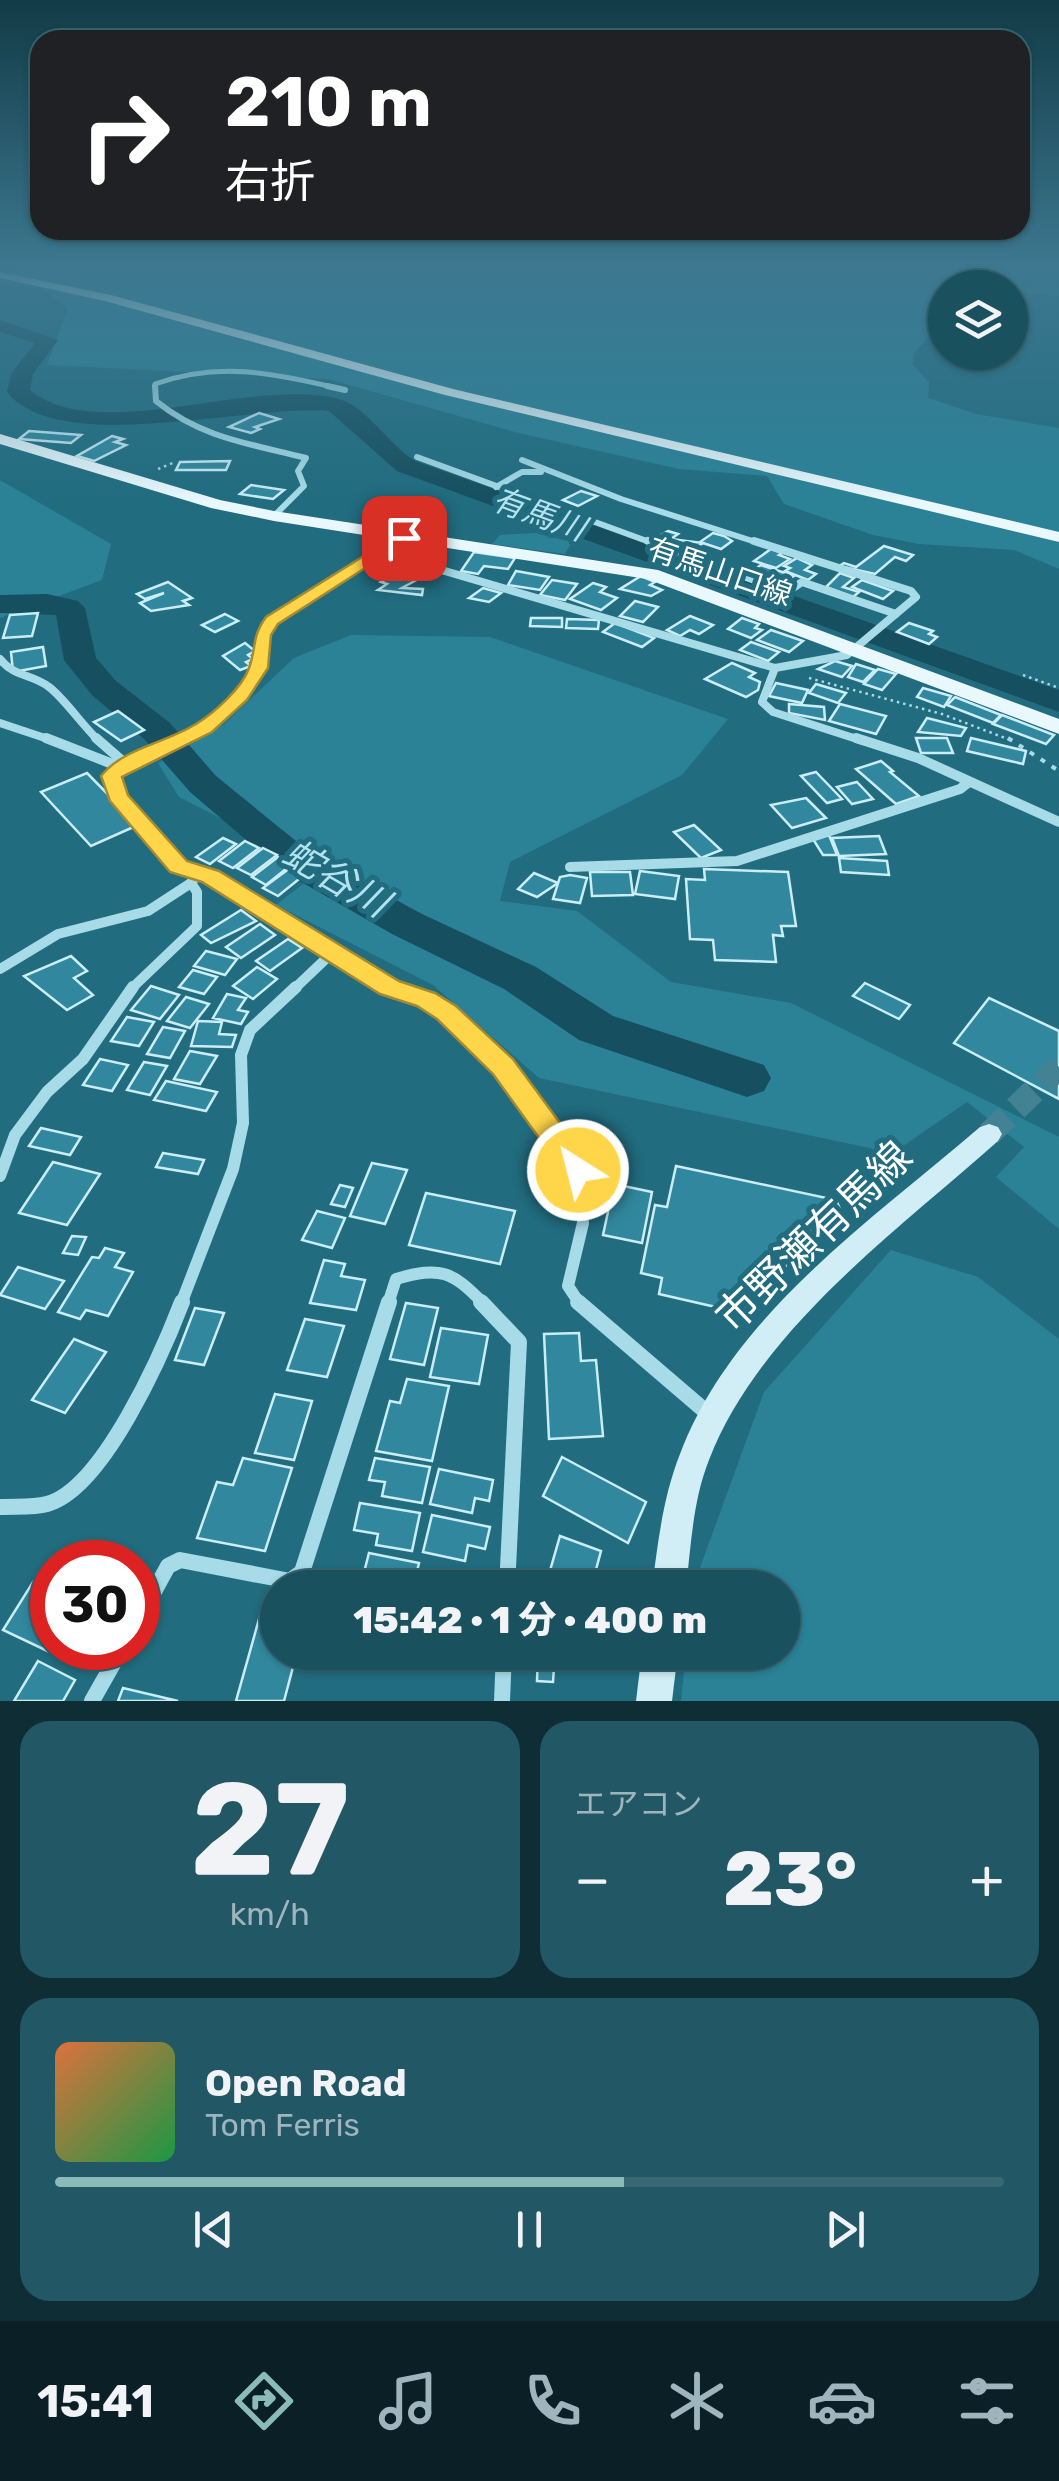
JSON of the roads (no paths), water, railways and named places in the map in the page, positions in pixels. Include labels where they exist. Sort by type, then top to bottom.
[{"type":"main road","points":[[274,343],[468,396],[1059,537]]},
{"type":"main road","name":"有馬山口線","points":[[0,439],[217,504],[274,516],[651,574],[857,646],[1059,728]]},
{"type":"main road","name":"市野瀬有馬線","points":[[672,1570],[683,1497],[712,1417],[738,1374],[773,1332],[989,1134]]},
{"type":"main road","points":[[654,1701],[658,1670]]},
{"type":"street","points":[[274,516],[304,486],[298,471],[306,458],[252,450],[177,422],[156,401],[155,384],[210,368],[293,375],[345,390]]},
{"type":"street","points":[[416,457],[787,592],[802,582],[896,614]]},
{"type":"street","points":[[380,552],[776,668],[834,658],[857,646],[916,597],[911,591],[738,538],[546,472],[522,460]]},
{"type":"street","points":[[496,487],[529,470],[546,472]]},
{"type":"street","points":[[404,538],[272,620],[262,635],[259,668],[240,696],[198,732],[123,766],[112,776],[118,796],[178,866],[195,878],[390,988],[447,1012],[503,1066],[578,1170],[583,1223],[568,1286],[585,1312],[712,1417]]},
{"type":"street","points":[[0,658],[11,673],[48,686],[73,718],[123,766]]},
{"type":"street","points":[[776,668],[762,702],[772,712],[918,758],[1059,822]]},
{"type":"street","points":[[0,722],[123,766]]},
{"type":"street","points":[[570,867],[738,861],[969,782]]},
{"type":"street","points":[[0,969],[58,934],[148,911],[195,878]]},
{"type":"street","points":[[0,1176],[15,1135],[47,1092],[83,1059],[128,992],[198,926],[195,878]]},
{"type":"street","points":[[0,1507],[48,1504],[98,1466],[158,1364],[233,1168],[242,1123],[240,1054],[250,1030],[332,953]]},
{"type":"street","points":[[303,1570],[396,1279],[427,1270],[458,1278],[519,1342],[508,1570]]},
{"type":"street","points":[[160,1581],[168,1566],[180,1560],[260,1575]]},
{"type":"street","points":[[92,1701],[110,1670]]},
{"type":"street","points":[[502,1701],[503,1670]]},
{"type":"waterway","name":"有馬川","points":[[45,343],[22,374],[18,392],[39,409],[72,417],[115,418],[301,401],[332,404],[353,415],[375,443],[406,466],[1059,702]]},
{"type":"waterway","name":"蛇谷川","points":[[0,604],[47,603],[67,608],[74,615],[80,660],[104,688],[157,731],[203,784],[298,863],[407,924],[520,978],[596,1028],[747,1078]]},
{"type":"tunnel","points":[[989,1134],[1059,1067]]}]
